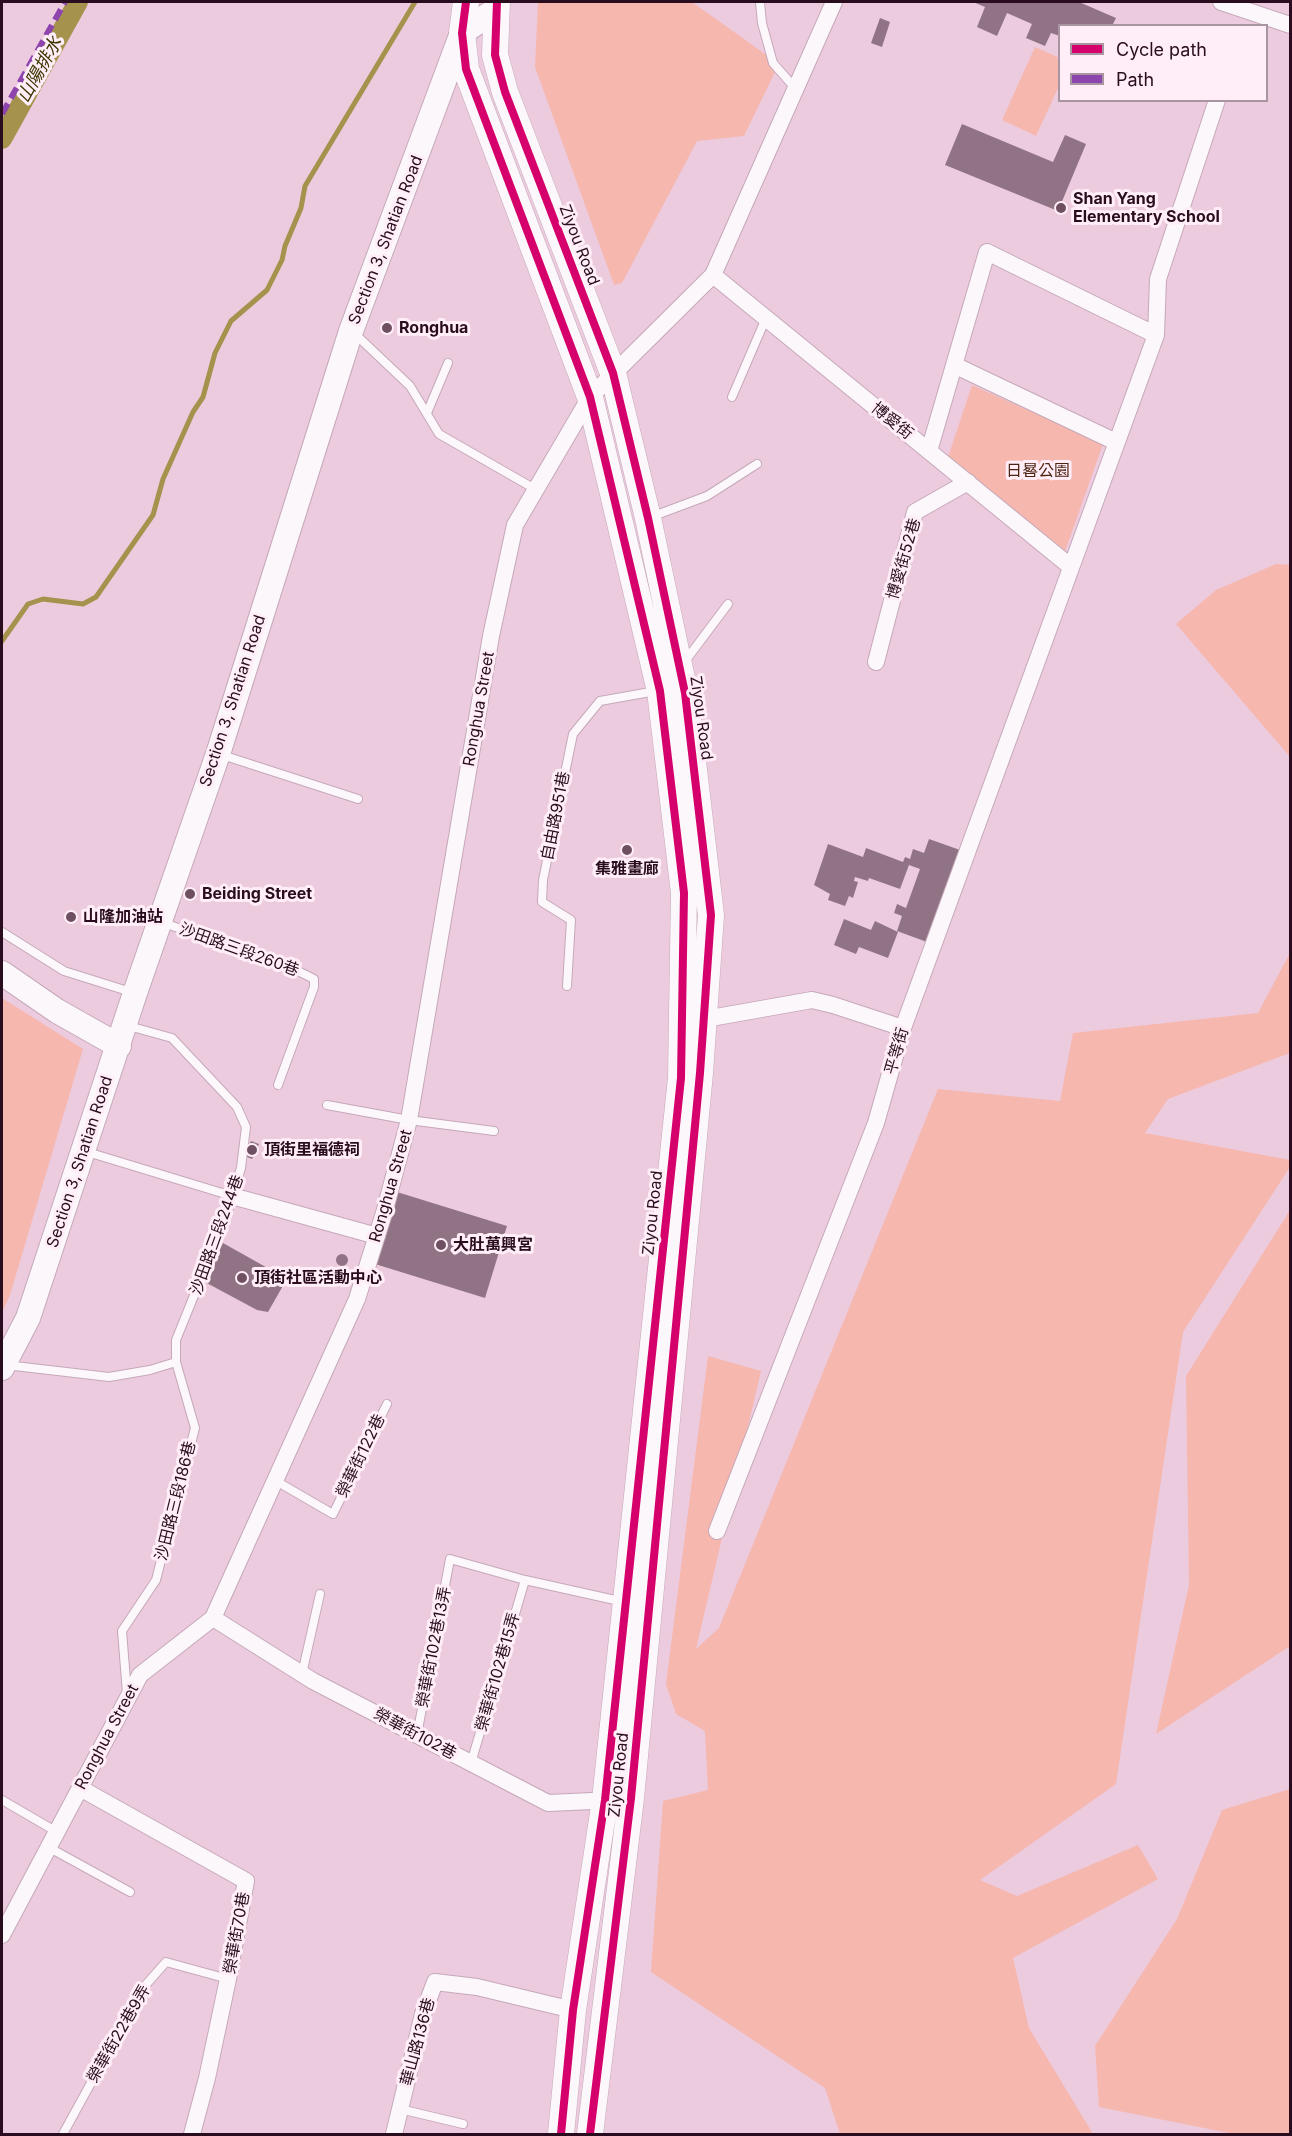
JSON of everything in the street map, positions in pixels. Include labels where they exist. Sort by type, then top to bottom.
[{"type":"main road","name":"Section 3, Shatian Road","points":[[462,33],[466,2]]},
{"type":"main road","name":"Ziyou Road","points":[[496,6],[495,55],[505,92],[613,373],[648,518],[680,668],[690,731],[711,915],[705,1019],[631,1800],[590,2134]]},
{"type":"main road","name":"Ziyou Road","points":[[462,33],[466,69],[479,107],[590,398],[660,691],[684,892],[681,1078],[605,1800],[573,2010],[561,2134]]},
{"type":"main road","points":[[664,731],[690,731]]},
{"type":"street","points":[[713,275],[834,2]]},
{"type":"street","points":[[1221,2],[1290,25]]},
{"type":"street","points":[[462,33],[496,6]]},
{"type":"street","name":"Section 3, Shatian Road","points":[[2,1366],[28,1318],[135,993],[218,754],[351,331],[444,87],[462,33]]},
{"type":"street","name":"平等街","points":[[717,1531],[876,1123],[903,1028],[1156,335],[1158,279],[1216,102]]},
{"type":"street","points":[[929,451],[987,252],[1156,335]]},
{"type":"street","name":"Ronghua Street","points":[[2,1935],[140,1675],[213,1618],[357,1299],[409,1120],[491,636],[515,525],[590,398],[713,275]]},
{"type":"street","name":"博愛街","points":[[713,275],[1071,567]]},
{"type":"street","points":[[954,365],[1116,442]]},
{"type":"street","name":"博愛街52巷","points":[[876,662],[915,512],[968,482]]},
{"type":"street","points":[[2,973],[53,1017]]},
{"type":"street","points":[[2,992],[53,1017],[122,1035]]},
{"type":"street","points":[[705,1019],[812,1000],[903,1028]]},
{"type":"street","points":[[232,1196],[377,1236]]},
{"type":"street","name":"榮華街102巷","points":[[213,1618],[302,1674],[548,1803],[631,1800]]},
{"type":"street","name":"榮華街70巷","points":[[80,1788],[246,1881],[207,2078],[192,2134]]},
{"type":"street","name":"華山路136巷","points":[[394,2134],[423,2014],[435,1982],[477,1987],[573,2010]]},
{"type":"lane","points":[[760,2],[762,23],[773,63],[795,89]]},
{"type":"lane","points":[[732,397],[766,318]]},
{"type":"lane","points":[[351,331],[410,386],[439,434],[535,489]]},
{"type":"lane","points":[[427,413],[448,363]]},
{"type":"lane","points":[[648,518],[707,496],[757,464]]},
{"type":"lane","points":[[680,668],[728,604]]},
{"type":"lane","name":"自由路951巷","points":[[567,986],[571,920],[542,902],[543,880],[573,734],[600,701],[660,691]]},
{"type":"lane","points":[[218,754],[358,799]]},
{"type":"lane","name":"沙田路三段260巷","points":[[159,922],[290,966],[314,979],[314,987],[278,1085]]},
{"type":"lane","points":[[2,932],[64,971],[135,993]]},
{"type":"lane","name":"沙田路三段244巷","points":[[122,1035],[172,1038],[237,1107],[246,1127],[241,1168],[176,1340],[176,1362]]},
{"type":"lane","points":[[327,1105],[409,1120],[494,1131]]},
{"type":"lane","points":[[84,1151],[232,1196]]},
{"type":"lane","points":[[2,1366],[109,1377],[150,1370],[176,1362]]},
{"type":"lane","name":"沙田路三段186巷","points":[[128,1699],[122,1631],[156,1580],[195,1428],[176,1362]]},
{"type":"lane","name":"榮華街122巷","points":[[276,1481],[333,1514],[387,1404]]},
{"type":"lane","name":"榮華街102巷13弄","points":[[417,1735],[450,1559],[525,1580]]},
{"type":"lane","points":[[525,1580],[625,1602]]},
{"type":"lane","name":"榮華街102巷15弄","points":[[471,1763],[525,1580]]},
{"type":"lane","points":[[302,1674],[320,1594]]},
{"type":"lane","points":[[2,1800],[57,1832]]},
{"type":"lane","points":[[48,1847],[130,1892]]},
{"type":"lane","name":"榮華街22巷9弄","points":[[63,2134],[143,1988],[166,1962],[228,1979]]},
{"type":"lane","points":[[400,2109],[463,2124]]},
{"type":"green space","points":[[538,2],[692,2],[779,64],[744,136],[697,141],[622,283],[614,285],[535,67]]},
{"type":"green space","points":[[1035,47],[1058,57],[1058,88],[1036,136],[1002,120]]},
{"type":"green space","name":"日晷公園","points":[[972,385],[1103,444],[1063,557],[946,463]]},
{"type":"green space","points":[[1276,564],[1290,565],[1290,757],[1176,624],[1216,590]]},
{"type":"green space","points":[[1290,953],[1290,1053],[1168,1099],[1145,1133],[1290,1160],[1290,1167],[1183,1332],[1116,1784],[980,1880],[1017,1896],[1138,1845],[1158,1879],[1013,1958],[1029,2028],[1093,2134],[840,2134],[825,2088],[651,1972],[663,1801],[708,1790],[705,1731],[676,1714],[666,1684],[708,1356],[761,1371],[696,1649],[719,1628],[938,1089],[1060,1101],[1073,1033],[1258,1013]]},
{"type":"green space","points":[[2,998],[83,1049],[10,1295],[2,1313]]},
{"type":"green space","points":[[1290,1210],[1290,1649],[1287,1648],[1156,1734],[1189,1585],[1186,1376]]},
{"type":"green space","points":[[1290,1789],[1290,2134],[1234,2134],[1099,2107],[1095,2046],[1177,1919],[1222,1810]]},
{"type":"building","points":[[973,2],[1079,2],[1116,18],[1113,24],[1058,24],[1058,35],[1051,33],[1045,46],[1026,38],[1032,24],[1007,13],[997,36],[977,27],[985,7]]},
{"type":"building","points":[[880,18],[890,22],[882,47],[871,43]]},
{"type":"building","points":[[962,124],[1053,162],[1065,135],[1086,144],[1058,211],[945,165]]},
{"type":"building","points":[[929,839],[960,850],[927,942],[897,931],[902,916],[894,913],[897,904],[906,908],[920,869],[909,865],[900,889],[869,878],[868,881],[855,877],[854,881],[858,882],[853,898],[849,896],[845,906],[828,900],[830,894],[814,885],[828,844],[863,857],[866,848],[903,862],[905,857],[910,859],[913,849],[924,853]]},
{"type":"building","points":[[844,919],[871,930],[875,921],[898,932],[888,958],[859,947],[856,954],[834,945]]},
{"type":"building","name":"頂街里福德祠","points":[[251,1141],[259,1144],[252,1159],[245,1156]]},
{"type":"building","name":"大肚萬興宮","points":[[397,1192],[507,1226],[485,1298],[375,1264]]},
{"type":"building","name":"頂街社區活動中心","points":[[223,1243],[280,1275],[278,1280],[284,1284],[268,1312],[257,1310],[203,1281]]},
{"type":"building","points":[[342,1254],[348,1260],[342,1266],[336,1260]]},
{"type":"waterway","name":"山陽排水","points":[[2,139],[78,2]]},
{"type":"waterway","points":[[2,641],[28,604],[43,599],[83,604],[96,597],[153,515],[163,479],[193,412],[203,397],[215,353],[231,321],[267,290],[282,260],[285,246],[301,208],[305,186],[415,2]]},
{"type":"marked path","points":[[2,114],[65,2]]},
{"type":"cycle path","points":[[466,2],[462,33],[466,69],[590,397],[660,691],[684,893],[681,1078],[605,1800],[573,2010],[561,2134]]},
{"type":"cycle path","points":[[497,2],[495,55],[505,92],[613,373],[648,518],[685,693],[711,915],[700,1073],[631,1798],[590,2134]]},
{"type":"place","name":"Shan Yang Elementary School","points":[[1061,208]]},
{"type":"place","name":"Ronghua","points":[[387,328]]},
{"type":"place","name":"集雅畫廊","points":[[627,850]]},
{"type":"place","name":"Beiding Street","points":[[190,894]]},
{"type":"place","name":"山隆加油站","points":[[71,917]]},
{"type":"place","name":"頂街里福德祠","points":[[252,1150]]},
{"type":"place","name":"大肚萬興宮","points":[[441,1245]]},
{"type":"place","name":"頂街社區活動中心","points":[[242,1278]]}]
